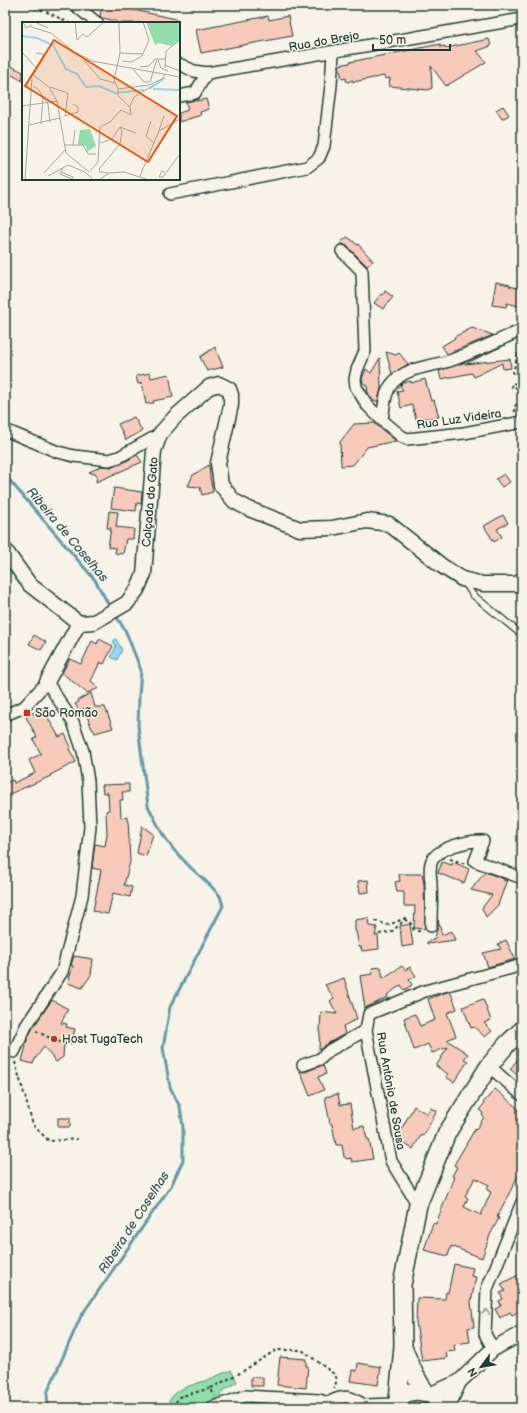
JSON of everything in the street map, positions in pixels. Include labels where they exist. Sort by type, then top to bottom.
[{"type":"main road","points":[[396,1404],[403,1346],[402,1285],[418,1205],[447,1133],[489,1066],[507,1044],[522,1030]]},
{"type":"main road","points":[[403,1346],[415,1375],[428,1393],[437,1399],[442,1408]]},
{"type":"main road","points":[[396,1404],[404,1395],[410,1392],[417,1391],[428,1393]]},
{"type":"street","points":[[74,5],[96,22]]},
{"type":"street","name":"Rua do Brejo","points":[[180,64],[194,71],[207,73],[522,20]]},
{"type":"street","points":[[170,194],[307,166],[319,158],[324,146],[333,53]]},
{"type":"street","points":[[180,96],[195,93],[207,73]]},
{"type":"street","name":"Rua Luz Videira","points":[[342,251],[362,271],[365,351],[357,370],[355,379],[356,387],[367,405],[382,420],[401,436],[407,439],[464,433],[519,423]]},
{"type":"street","points":[[382,420],[386,395],[391,385],[399,378],[418,368],[449,361],[522,330]]},
{"type":"street","name":"Calçada do Gato","points":[[79,623],[94,622],[127,603],[137,590],[144,574],[154,451],[160,434],[175,417],[209,387],[219,384],[228,389],[231,395],[231,405],[218,463],[221,485],[234,501],[248,509],[300,529],[332,528],[367,521],[389,524],[442,566],[462,579],[483,584],[516,584],[522,581]]},
{"type":"street","points":[[5,430],[58,452],[74,456],[109,460],[119,457],[160,434]]},
{"type":"street","points":[[5,550],[30,585],[79,623],[46,682],[24,707],[5,714]]},
{"type":"street","points":[[14,1052],[26,1026],[62,972],[82,896],[90,827],[88,781],[83,751],[73,722],[46,682]]},
{"type":"street","points":[[430,926],[431,862],[450,847],[475,840],[483,841],[475,861],[522,878]]},
{"type":"street","name":"Rua António de Sousa","points":[[418,1205],[391,1161],[366,1030],[369,1014],[425,991],[522,964]]},
{"type":"street","points":[[302,1065],[320,1059],[330,1050],[366,1030]]},
{"type":"street","points":[[489,1066],[522,1095]]},
{"type":"street","points":[[493,1349],[485,1334],[487,1289],[519,1213],[522,1202]]},
{"type":"street","points":[[447,1408],[459,1382],[493,1349],[522,1333]]},
{"type":"street","points":[[428,1393],[459,1382]]},
{"type":"street","points":[[215,1406],[245,1396],[319,1400],[330,1406],[338,1397],[354,1398],[364,1407],[396,1404]]},
{"type":"lane","points":[[462,579],[473,595],[522,635]]},
{"type":"path","points":[[5,6],[24,6],[43,10],[67,22]]},
{"type":"path","points":[[521,344],[513,373],[522,374]]},
{"type":"path","points":[[522,382],[511,384],[512,388],[522,386]]},
{"type":"path","points":[[519,423],[514,407],[522,398]]},
{"type":"path","points":[[444,858],[465,864]]},
{"type":"path","points":[[375,921],[389,925],[404,918],[410,922],[414,930],[427,932],[430,926]]},
{"type":"path","points":[[379,934],[391,932],[407,920]]},
{"type":"path","points":[[26,1026],[68,1045]]},
{"type":"path","points":[[14,1052],[16,1068],[33,1125],[49,1141],[79,1139]]},
{"type":"path","points":[[173,1408],[179,1397],[211,1388],[276,1350],[302,1350],[334,1374],[336,1384],[330,1406]]},
{"type":"path","points":[[211,1388],[215,1406]]},
{"type":"green space","points":[[231,1370],[237,1382],[220,1393],[221,1396],[194,1408],[167,1408],[169,1401],[182,1389]]},
{"type":"green space","points":[[415,1402],[425,1404],[429,1408],[406,1408]]},
{"type":"water","points":[[116,639],[122,650],[117,660],[111,657],[116,646],[113,641]]},
{"type":"building","points":[[102,5],[115,5],[176,19],[176,22],[116,22],[100,16]]},
{"type":"building","points":[[268,16],[269,20],[288,16],[292,36],[201,53],[196,30]]},
{"type":"building","points":[[489,39],[491,46],[477,51],[486,62],[446,86],[431,66],[432,88],[428,90],[389,86],[390,78],[385,79],[384,76],[353,82],[353,80],[347,82],[346,78],[342,79],[339,65],[350,62],[440,44],[440,47],[445,46],[446,48]]},
{"type":"building","points":[[11,66],[22,72],[22,80],[8,73]]},
{"type":"building","points":[[206,99],[209,109],[200,112],[201,115],[180,122],[180,113],[188,110],[186,102]]},
{"type":"building","points":[[503,106],[509,115],[502,119],[496,110]]},
{"type":"building","points":[[347,237],[357,245],[358,244],[373,261],[367,266],[347,246],[342,244],[341,242]]},
{"type":"building","points":[[496,282],[522,289],[522,307],[507,303],[506,307],[492,305]]},
{"type":"building","points":[[385,291],[393,297],[383,309],[374,303],[381,294],[383,295]]},
{"type":"building","points":[[472,328],[493,335],[447,354],[442,346],[455,338],[454,337]]},
{"type":"building","points":[[505,345],[465,364],[510,359],[511,368],[503,369],[502,363],[474,377],[472,373],[441,379],[439,371],[463,363]]},
{"type":"building","points":[[215,347],[223,367],[207,371],[200,357]]},
{"type":"building","points":[[386,352],[396,355],[399,353],[408,364],[392,374]]},
{"type":"building","points":[[380,358],[381,388],[378,401],[373,401],[368,393],[367,386],[363,383],[362,379],[366,369],[371,373]]},
{"type":"building","points":[[150,373],[151,378],[169,374],[173,397],[146,404],[142,383],[138,384],[136,376]]},
{"type":"building","points":[[425,379],[431,401],[434,400],[439,417],[416,419],[412,405],[401,408],[397,391],[403,390],[400,386],[403,383],[411,381],[411,383]]},
{"type":"building","points":[[134,417],[142,431],[126,440],[118,424]]},
{"type":"building","points":[[374,423],[396,441],[367,447],[353,465],[341,466],[340,442],[354,424]]},
{"type":"building","points":[[137,455],[142,462],[96,482],[97,475],[89,472],[102,466],[111,467],[121,464]]},
{"type":"building","points":[[209,465],[213,492],[202,495],[200,487],[188,486],[193,475]]},
{"type":"building","points":[[504,474],[510,482],[502,487],[496,479]]},
{"type":"building","points":[[114,488],[142,492],[141,504],[137,503],[136,511],[111,508]]},
{"type":"building","points":[[109,511],[118,512],[116,527],[134,529],[133,539],[126,539],[123,554],[115,553],[116,548],[108,547],[111,528],[107,528]]},
{"type":"building","points":[[503,515],[508,523],[497,529],[502,537],[494,542],[484,526]]},
{"type":"building","points":[[34,635],[46,642],[41,650],[29,644]]},
{"type":"building","points":[[99,639],[113,646],[104,664],[100,662],[91,681],[99,688],[87,693],[62,673],[70,659],[81,664],[92,641],[97,644]]},
{"type":"building","points":[[91,693],[95,707],[105,707],[113,728],[95,733],[84,708],[79,711],[75,704],[79,702],[78,700]]},
{"type":"building","points":[[40,709],[43,716],[47,716],[59,737],[65,734],[71,747],[69,749],[76,762],[50,775],[51,776],[5,796],[5,783],[13,780],[14,783],[35,773],[29,760],[41,754],[33,739],[37,737],[26,717]]},
{"type":"building","points":[[129,784],[129,792],[122,792],[123,800],[120,800],[121,818],[128,817],[130,862],[124,885],[132,887],[130,897],[113,893],[108,914],[93,911],[101,870],[92,868],[95,844],[105,846],[107,834],[106,811],[109,810],[108,793],[103,793],[102,785]]},
{"type":"building","points":[[142,826],[153,834],[146,856],[137,853]]},
{"type":"building","points":[[442,862],[452,865],[453,862],[469,869],[464,883],[438,873]]},
{"type":"building","points":[[485,872],[504,879],[504,881],[507,880],[498,905],[486,917],[482,908],[492,895],[471,890]]},
{"type":"building","points":[[399,874],[422,874],[424,884],[425,929],[414,928],[415,906],[404,906],[404,892],[397,892],[395,882],[400,881]]},
{"type":"building","points":[[368,880],[369,892],[360,893],[358,881]]},
{"type":"building","points":[[368,918],[369,926],[377,927],[375,936],[378,935],[379,949],[362,951],[361,947],[359,947],[355,931],[355,920]]},
{"type":"building","points":[[438,920],[442,935],[451,931],[455,940],[427,944],[427,942],[435,938]]},
{"type":"building","points":[[410,924],[413,945],[402,947],[400,926]]},
{"type":"building","points":[[506,940],[515,959],[488,967],[483,953],[501,949],[498,944]]},
{"type":"building","points":[[74,956],[93,959],[91,975],[82,988],[68,983]]},
{"type":"building","points":[[402,966],[405,970],[410,967],[416,976],[409,980],[412,985],[404,990],[401,985],[387,995],[388,997],[365,1008],[360,976],[373,974],[372,968],[381,967],[383,978]]},
{"type":"building","points":[[344,978],[357,1019],[343,1026],[345,1034],[319,1050],[321,1012],[337,1014],[330,1001],[334,998],[325,985]]},
{"type":"building","points":[[450,991],[457,1009],[447,1013],[456,1036],[447,1040],[468,1054],[464,1059],[468,1061],[454,1082],[446,1077],[448,1074],[436,1066],[448,1047],[432,1053],[428,1044],[414,1050],[404,1018],[415,1014],[420,1026],[435,1020],[428,999]]},
{"type":"building","points":[[483,999],[491,1020],[484,1023],[492,1031],[485,1037],[474,1027],[471,1028],[463,1007]]},
{"type":"building","points":[[52,1000],[68,1009],[61,1023],[67,1024],[66,1027],[75,1029],[71,1044],[64,1043],[63,1057],[56,1062],[44,1047],[33,1064],[22,1061],[25,1045],[32,1029]]},
{"type":"building","points":[[522,1054],[522,1072],[518,1076],[510,1069]]},
{"type":"building","points":[[323,1065],[326,1074],[318,1077],[324,1090],[310,1096],[300,1071],[305,1072]]},
{"type":"building","points":[[495,1089],[522,1112],[522,1168],[497,1217],[499,1218],[490,1235],[482,1258],[451,1246],[448,1256],[424,1250],[433,1223],[436,1224],[454,1177],[452,1176],[457,1167],[454,1165],[475,1129],[476,1130],[484,1117],[482,1115],[483,1113],[479,1110],[484,1104],[483,1103]],"holes":[[[475,1178],[489,1185],[487,1190],[491,1192],[481,1215],[464,1207],[468,1198],[465,1196]]]},
{"type":"building","points":[[338,1094],[340,1105],[350,1104],[354,1128],[364,1126],[367,1139],[369,1139],[373,1159],[352,1162],[351,1158],[347,1159],[344,1157],[342,1145],[336,1145],[325,1097]]},
{"type":"building","points":[[414,1106],[427,1114],[430,1108],[437,1111],[423,1136],[421,1135],[413,1149],[396,1139]]},
{"type":"building","points":[[58,1118],[70,1118],[70,1127],[58,1127]]},
{"type":"building","points":[[454,1264],[473,1268],[471,1276],[476,1277],[471,1302],[474,1327],[468,1328],[470,1342],[454,1344],[455,1351],[446,1352],[447,1358],[422,1361],[416,1322],[417,1298],[445,1299],[446,1292],[448,1293]]},
{"type":"building","points":[[522,1273],[522,1310],[512,1315],[510,1312],[500,1318],[495,1309],[501,1306],[499,1301],[503,1299],[500,1293],[505,1291],[501,1284]]},
{"type":"building","points":[[280,1357],[306,1359],[306,1366],[308,1366],[306,1388],[277,1385]]},
{"type":"building","points":[[358,1363],[381,1367],[378,1385],[350,1381],[352,1370],[357,1371]]},
{"type":"building","points":[[251,1377],[263,1378],[263,1386],[251,1386]]},
{"type":"waterway","name":"Ribeira de Coselhas","points":[[5,475],[95,580],[110,607]]},
{"type":"waterway","name":"Ribeira de Coselhas","points":[[48,1408],[47,1393],[81,1316],[171,1186],[183,1160],[183,1127],[180,1107],[170,1087],[163,1048],[170,1007],[223,906],[220,896],[173,849],[162,833],[148,806],[138,726],[141,670],[126,632],[115,614]]},
{"type":"place","name":"São Romão","points":[[27,713]]},
{"type":"place","name":"Host TugaTech","points":[[54,1039]]}]
